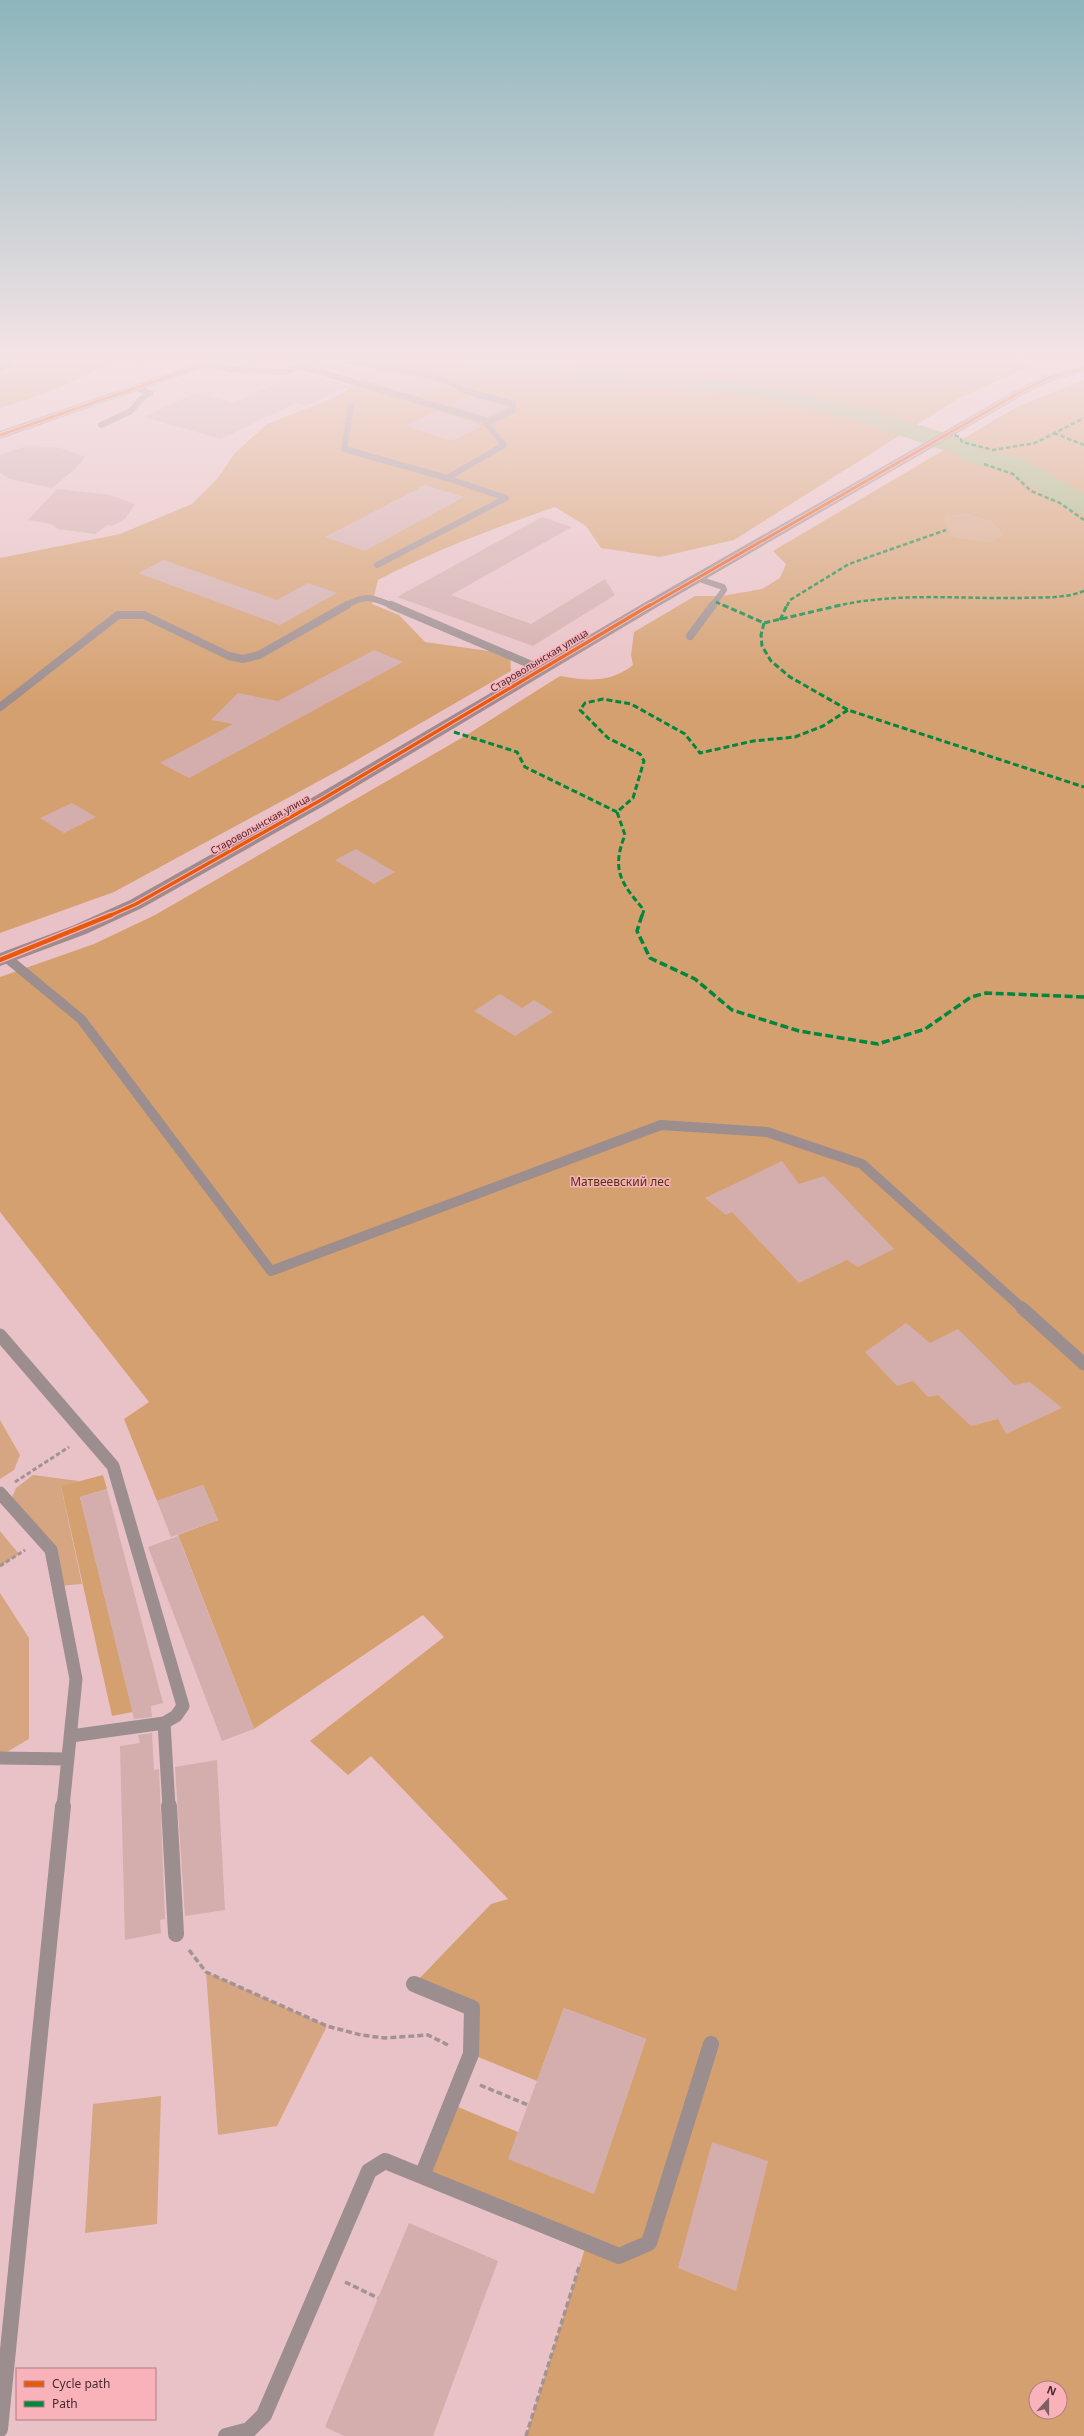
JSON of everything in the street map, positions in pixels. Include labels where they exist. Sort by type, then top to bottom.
[{"type":"street","name":"Староволынская улица","points":[[4,959],[79,930],[136,904],[321,800],[696,578],[876,475]]},
{"type":"lane","points":[[377,565],[506,498],[436,475]]},
{"type":"lane","points":[[448,478],[454,475]]},
{"type":"lane","points":[[690,636],[724,590],[723,587],[696,578]]},
{"type":"lane","points":[[0,707],[118,615],[132,613],[144,614],[229,656],[248,658],[260,655],[361,598],[374,598],[541,669]]},
{"type":"lane","points":[[4,959],[81,1019],[271,1271],[661,1126],[767,1132],[862,1164],[1084,1364]]},
{"type":"lane","points":[[0,1336],[113,1466],[183,1706],[176,1716],[164,1724],[70,1736]]},
{"type":"lane","points":[[0,1494],[51,1550],[76,1679],[0,2428]]},
{"type":"lane","points":[[164,1724],[176,1934]]},
{"type":"lane","points":[[0,1758],[68,1759]]},
{"type":"lane","points":[[414,1984],[472,2008],[470,2055],[422,2176]]},
{"type":"lane","points":[[226,2436],[249,2430],[264,2415],[369,2171],[386,2161],[619,2256],[649,2243],[711,2044]]},
{"type":"path","points":[[13,1482],[87,1436]]},
{"type":"path","points":[[0,1566],[41,1539]]},
{"type":"path","points":[[176,1934],[206,1972],[327,2026],[360,2035],[385,2038],[428,2035],[470,2055]]},
{"type":"path","points":[[462,2077],[528,2106]]},
{"type":"path","points":[[526,2436],[587,2242]]},
{"type":"path","points":[[325,2273],[378,2298]]},
{"type":"shaded area","points":[[966,514],[992,522],[1003,535],[988,542],[954,537],[947,526],[945,517]]},
{"type":"shaded area","points":[[0,1420],[20,1455],[14,1470],[0,1479]]},
{"type":"shaded area","points":[[33,1475],[79,1481],[61,1487],[82,1584],[58,1586],[51,1550],[9,1504],[16,1488]]},
{"type":"shaded area","points":[[0,1531],[19,1554],[0,1566]]},
{"type":"shaded area","points":[[0,1593],[29,1638],[29,1739],[0,1756]]},
{"type":"shaded area","points":[[206,1972],[327,2026],[277,2126],[218,2135]]},
{"type":"shaded area","points":[[161,2096],[157,2224],[85,2233],[93,2104]]},
{"type":"green space","points":[[220,475],[838,475],[734,540],[660,557],[601,548],[586,526],[555,507],[465,540],[399,569],[378,580],[372,604],[399,615],[425,642],[510,654],[511,671],[343,768],[114,892],[0,933],[0,558],[120,534],[192,504]]},
{"type":"green space","name":"Матвеевский лес","points":[[902,475],[1084,475],[1084,2436],[526,2436],[587,2242],[422,2176],[451,2104],[518,2132],[509,2159],[594,2193],[646,2039],[564,2008],[537,2081],[471,2054],[472,2008],[414,1984],[491,1904],[508,1899],[371,1756],[348,1775],[310,1741],[444,1637],[423,1615],[254,1729],[178,1535],[218,1520],[203,1485],[157,1501],[124,1419],[149,1402],[0,1212],[0,977],[94,944],[155,915],[465,736],[560,676],[580,679],[598,679],[607,678],[625,671],[633,665],[631,655],[634,632],[695,596],[722,596],[762,589],[780,578],[786,564],[773,551]],"holes":[[[966,514],[992,522],[1003,535],[988,542],[954,537],[947,526],[945,517]]]},
{"type":"green space","points":[[103,1475],[107,1489],[80,1497],[133,1712],[112,1716],[61,1486]]},
{"type":"building","points":[[3,475],[68,475],[52,488],[10,479]]},
{"type":"building","points":[[425,485],[464,497],[365,551],[325,537]]},
{"type":"building","points":[[57,489],[110,495],[135,504],[125,519],[112,526],[107,525],[95,534],[58,529],[51,524],[28,520]]},
{"type":"building","points":[[542,517],[572,527],[451,595],[531,624],[605,579],[615,595],[533,646],[397,597]]},
{"type":"building","points":[[164,560],[277,600],[308,583],[337,593],[280,625],[138,573]]},
{"type":"building","points":[[374,650],[403,662],[189,778],[160,763],[233,724],[211,720],[238,693],[278,701]]},
{"type":"building","points":[[72,803],[96,817],[64,833],[40,818]]},
{"type":"building","points":[[356,849],[395,872],[374,884],[335,860]]},
{"type":"building","points":[[500,994],[522,1008],[534,1000],[553,1012],[515,1036],[474,1011]]},
{"type":"building","points":[[782,1161],[799,1184],[824,1176],[894,1249],[858,1267],[847,1260],[799,1283],[732,1212],[726,1215],[705,1198]]},
{"type":"building","points":[[906,1323],[930,1343],[958,1329],[1014,1385],[1030,1382],[1062,1408],[1006,1434],[998,1419],[971,1426],[938,1395],[928,1397],[913,1381],[897,1386],[865,1352]]},
{"type":"building","points":[[203,1485],[218,1520],[171,1537],[157,1501]]},
{"type":"building","points":[[107,1489],[163,1703],[151,1706],[152,1717],[134,1719],[80,1497]]},
{"type":"building","points":[[178,1536],[254,1729],[222,1741],[148,1547]]},
{"type":"building","points":[[152,1733],[154,1770],[159,1769],[165,1919],[160,1920],[161,1933],[125,1940],[120,1746],[140,1743],[138,1735]]},
{"type":"building","points":[[217,1760],[225,1910],[185,1916],[175,1767]]},
{"type":"building","points":[[564,2008],[646,2039],[594,2194],[508,2159]]},
{"type":"building","points":[[712,2142],[768,2161],[736,2291],[678,2268]]},
{"type":"building","points":[[409,2223],[498,2261],[433,2436],[344,2436],[325,2427]]},
{"type":"waterway","points":[[1031,475],[1084,506]]},
{"type":"marked path","points":[[1014,475],[1031,491],[1060,503],[1084,520]]},
{"type":"marked path","points":[[780,620],[790,600],[849,564],[946,530]]},
{"type":"marked path","points":[[716,602],[764,623],[854,602],[873,600],[923,596],[1005,598],[1071,596],[1084,591]]},
{"type":"marked path","points":[[764,623],[761,635],[762,646],[771,661],[790,677],[848,710],[1084,787]]},
{"type":"marked path","points":[[848,710],[823,726],[795,737],[753,741],[700,753],[694,748],[685,734],[631,704],[603,699],[585,703],[580,710],[608,738],[640,754],[644,761],[633,798],[617,812],[625,835],[620,847],[617,867],[623,883],[644,910],[637,931],[650,958],[695,979],[732,1010],[799,1031],[878,1044],[925,1029],[971,997],[986,993],[1084,997]]},
{"type":"marked path","points":[[454,732],[517,752],[525,767],[617,812]]},
{"type":"cycle path","points":[[0,960],[79,930],[136,904],[321,800],[654,603],[877,475]]}]
